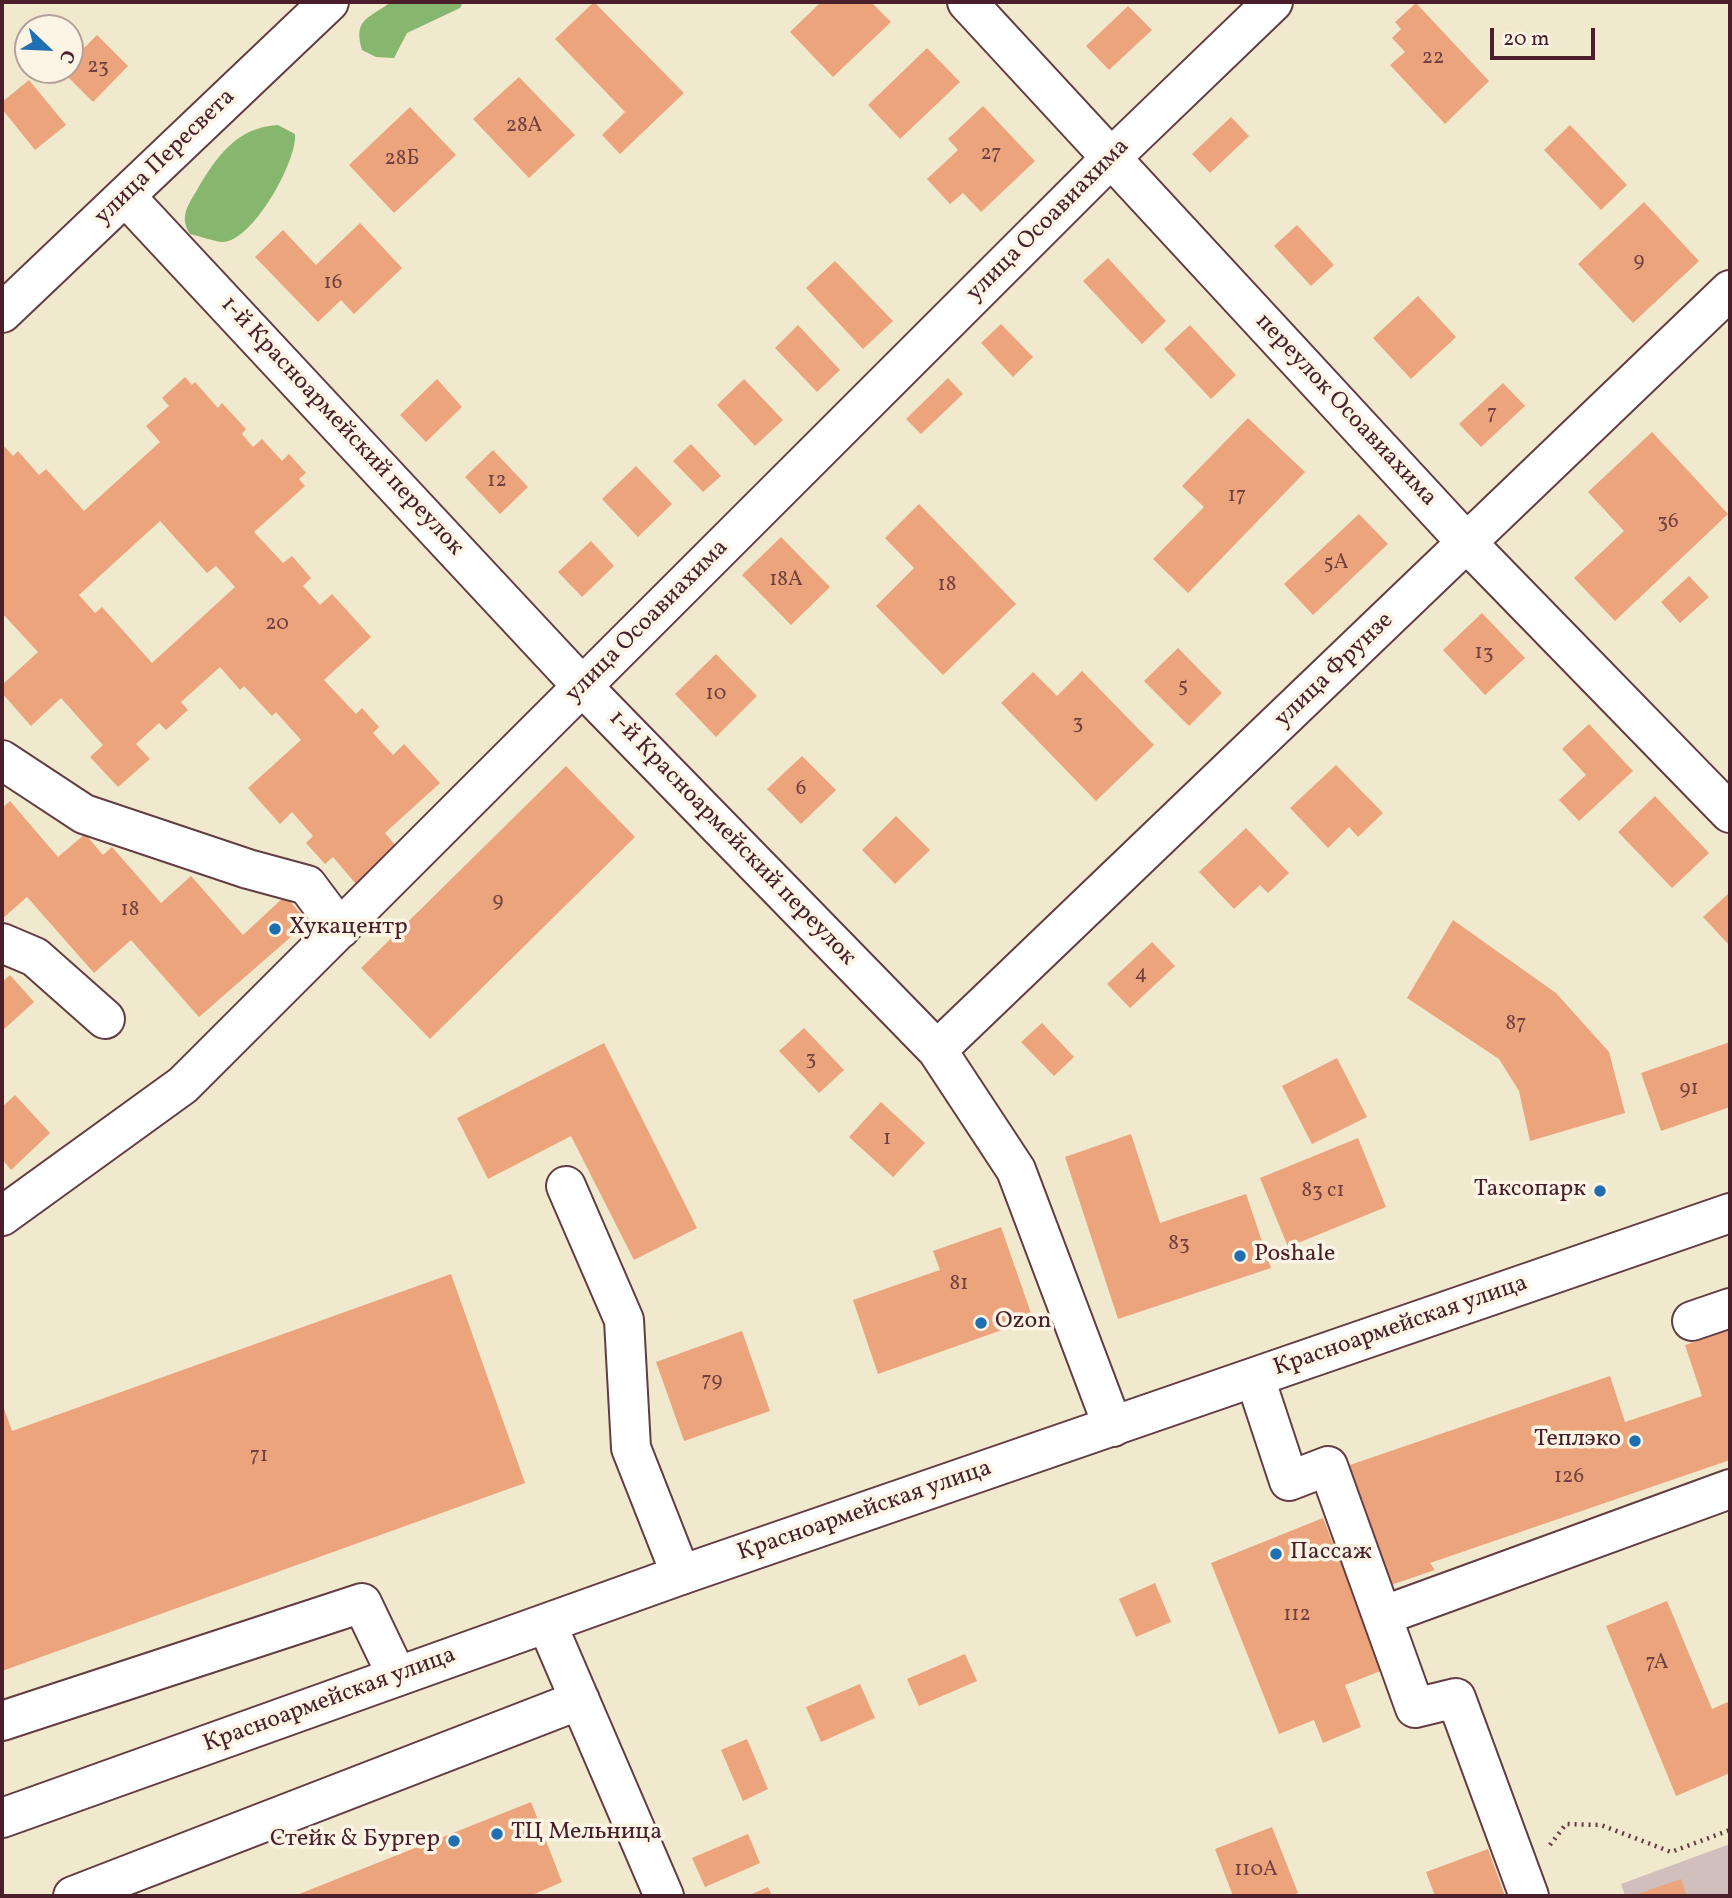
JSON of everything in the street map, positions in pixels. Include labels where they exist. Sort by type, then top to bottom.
[{"type":"street","name":"улица Пересвета","points":[[2,313],[329,2]]},
{"type":"street","name":"переулок Осоавиахима","points":[[967,2],[1468,544],[1730,813]]},
{"type":"street","name":"улица Осоавиахима","points":[[2,1216],[183,1085],[1112,158],[1273,2]]},
{"type":"street","name":"1-й Красноармейский переулок","points":[[126,197],[583,687],[937,1050],[1016,1170],[1113,1427]]},
{"type":"street","name":"улица Фрунзе","points":[[937,1050],[1730,290]]},
{"type":"street","points":[[2,760],[84,814],[248,869],[307,885],[341,929]]},
{"type":"street","points":[[2,943],[35,957],[105,1019]]},
{"type":"street","points":[[566,1186],[624,1320],[631,1448],[681,1575]]},
{"type":"street","name":"Красноармейская улица","points":[[2,1818],[681,1575],[1730,1213]]},
{"type":"street","points":[[1692,1321],[1730,1308]]},
{"type":"street","points":[[1255,1378],[1289,1481],[1328,1466],[1415,1708],[1456,1698],[1526,1887]]},
{"type":"street","points":[[1382,1616],[1730,1489]]},
{"type":"street","points":[[2,1721],[362,1604],[397,1675]]},
{"type":"street","points":[[547,1624],[664,1896]]},
{"type":"street","points":[[73,1896],[580,1700]]},
{"type":"path","points":[[1526,1887],[1566,1824],[1601,1825],[1671,1852],[1730,1830]]},
{"type":"shaded area","points":[[1730,1844],[1730,1896],[1625,1896],[1621,1884]]},
{"type":"green space","points":[[391,2],[463,2],[460,8],[407,33],[394,58],[376,57],[362,50],[361,26],[369,16]]},
{"type":"green space","points":[[278,125],[295,134],[294,146],[281,180],[259,215],[234,239],[222,242],[190,234],[185,222],[188,206],[220,155],[251,131]]},
{"type":"building","points":[[594,2],[684,93],[620,154],[602,135],[625,112],[555,39]]},
{"type":"building","points":[[821,2],[871,2],[891,22],[833,77],[790,32]]},
{"type":"building","points":[[1416,3],[1489,81],[1445,124],[1390,65],[1405,52],[1392,38],[1401,29],[1395,22]]},
{"type":"building","points":[[1128,6],[1152,30],[1109,70],[1086,46]]},
{"type":"building","points":[[97,35],[128,66],[93,102],[75,84],[84,84],[84,48]]},
{"type":"building","points":[[927,48],[960,82],[900,139],[868,105]]},
{"type":"building","points":[[519,77],[575,135],[529,178],[473,119]]},
{"type":"building","points":[[24,84],[32,84],[66,125],[35,150],[2,109],[2,102]]},
{"type":"building","points":[[983,106],[1035,161],[981,212],[963,193],[950,204],[927,179],[958,150],[948,139]]},
{"type":"building","points":[[410,107],[456,155],[394,213],[349,165]]},
{"type":"building","points":[[1231,117],[1249,136],[1210,173],[1192,154]]},
{"type":"building","points":[[1570,125],[1627,185],[1601,210],[1544,150]]},
{"type":"building","points":[[1644,202],[1699,261],[1633,323],[1578,264]]},
{"type":"building","points":[[360,223],[402,268],[354,314],[341,300],[318,322],[255,257],[283,230],[316,265]]},
{"type":"building","points":[[1297,225],[1334,265],[1311,286],[1274,246]]},
{"type":"building","points":[[1108,258],[1166,321],[1142,344],[1083,281]]},
{"type":"building","points":[[835,261],[893,321],[863,349],[806,288]]},
{"type":"building","points":[[1418,296],[1456,337],[1411,379],[1373,338]]},
{"type":"building","points":[[1001,324],[1033,357],[1013,377],[981,343]]},
{"type":"building","points":[[798,325],[840,370],[817,392],[775,348]]},
{"type":"building","points":[[1190,325],[1236,375],[1211,399],[1164,349]]},
{"type":"building","points":[[185,377],[192,385],[195,382],[218,408],[222,403],[246,429],[242,434],[253,447],[262,439],[282,461],[289,454],[306,473],[299,479],[305,486],[254,532],[283,563],[292,556],[311,578],[303,586],[320,605],[332,594],[371,637],[324,680],[356,714],[362,708],[379,727],[373,733],[393,755],[404,744],[440,783],[385,833],[397,847],[356,884],[333,857],[325,864],[306,843],[313,836],[292,812],[280,824],[248,788],[301,740],[276,712],[272,716],[244,686],[240,690],[220,667],[181,702],[188,710],[166,730],[159,723],[136,744],[150,759],[118,787],[90,757],[103,745],[61,698],[31,726],[2,693],[2,685],[38,652],[2,613],[2,444],[13,456],[18,451],[39,475],[46,469],[84,511],[160,442],[146,426],[169,406],[162,398]],"holes":[[[160,521],[207,573],[216,566],[235,587],[152,663],[102,607],[95,613],[79,595]]]},
{"type":"building","points":[[948,378],[963,394],[921,434],[906,419]]},
{"type":"building","points":[[437,379],[462,407],[426,442],[400,415]]},
{"type":"building","points":[[744,379],[783,420],[755,446],[717,405]]},
{"type":"building","points":[[1503,383],[1525,406],[1481,447],[1459,424]]},
{"type":"building","points":[[1248,418],[1305,472],[1188,593],[1153,559],[1204,507],[1182,486]]},
{"type":"building","points":[[1652,432],[1728,514],[1615,621],[1574,578],[1624,531],[1588,492]]},
{"type":"building","points":[[691,444],[721,476],[703,492],[673,461]]},
{"type":"building","points":[[493,450],[528,487],[500,514],[465,477]]},
{"type":"building","points":[[636,466],[672,504],[638,537],[602,499]]},
{"type":"building","points":[[919,504],[1016,604],[943,675],[876,606],[914,568],[885,538]]},
{"type":"building","points":[[1359,514],[1388,544],[1313,615],[1284,584]]},
{"type":"building","points":[[781,537],[830,587],[791,625],[742,575]]},
{"type":"building","points":[[591,541],[614,566],[582,597],[558,572]]},
{"type":"building","points":[[1689,576],[1709,597],[1680,623],[1661,602]]},
{"type":"building","points":[[1482,613],[1525,658],[1485,695],[1443,650]]},
{"type":"building","points":[[1178,648],[1222,693],[1189,726],[1144,681]]},
{"type":"building","points":[[716,654],[757,696],[716,737],[675,694]]},
{"type":"building","points":[[1082,671],[1154,745],[1096,801],[1001,703],[1033,672],[1057,696]]},
{"type":"building","points":[[1589,724],[1633,771],[1579,821],[1559,800],[1586,775],[1562,749]]},
{"type":"building","points":[[802,756],[836,790],[801,824],[767,789]]},
{"type":"building","points":[[1336,765],[1383,813],[1358,837],[1349,827],[1328,848],[1290,808]]},
{"type":"building","points":[[566,766],[635,837],[430,1039],[361,968]]},
{"type":"building","points":[[1655,796],[1709,853],[1672,888],[1618,832]]},
{"type":"building","points":[[10,801],[58,857],[85,834],[103,855],[112,847],[161,903],[191,876],[243,935],[285,896],[308,922],[199,1017],[131,940],[94,973],[27,897],[2,919],[2,808]]},
{"type":"building","points":[[896,816],[930,850],[895,884],[862,850]]},
{"type":"building","points":[[1246,828],[1289,873],[1268,893],[1260,885],[1234,909],[1199,872]]},
{"type":"building","points":[[1730,892],[1730,946],[1703,917]]},
{"type":"building","points":[[1453,920],[1556,993],[1609,1052],[1625,1113],[1530,1141],[1519,1091],[1499,1059],[1407,998]]},
{"type":"building","points":[[1152,942],[1175,966],[1130,1008],[1107,984]]},
{"type":"building","points":[[10,975],[34,1002],[2,1031],[2,982]]},
{"type":"building","points":[[1042,1023],[1074,1057],[1054,1076],[1021,1042]]},
{"type":"building","points":[[804,1028],[844,1070],[819,1093],[779,1051]]},
{"type":"building","points":[[1730,1042],[1730,1107],[1661,1131],[1641,1073]]},
{"type":"building","points":[[604,1043],[697,1228],[634,1260],[571,1136],[488,1179],[457,1118]]},
{"type":"building","points":[[1337,1058],[1367,1117],[1312,1144],[1282,1086]]},
{"type":"building","points":[[15,1095],[50,1133],[11,1170],[2,1159],[2,1107]]},
{"type":"building","points":[[881,1102],[925,1143],[893,1177],[849,1137]]},
{"type":"building","points":[[1131,1134],[1160,1223],[1246,1194],[1271,1268],[1118,1319],[1065,1157]]},
{"type":"building","points":[[1358,1138],[1386,1207],[1288,1247],[1260,1178]]},
{"type":"building","points":[[1001,1227],[1033,1319],[878,1374],[853,1300],[940,1270],[933,1251]]},
{"type":"building","points":[[451,1274],[525,1483],[2,1671],[2,1403],[12,1431]]},
{"type":"building","points":[[1730,1330],[1730,1460],[1430,1563],[1435,1570],[1382,1588],[1341,1468],[1610,1376],[1625,1422],[1702,1396],[1685,1345]]},
{"type":"building","points":[[742,1331],[770,1411],[684,1441],[656,1362]]},
{"type":"building","points":[[1323,1518],[1383,1670],[1345,1685],[1361,1727],[1323,1743],[1314,1720],[1279,1734],[1211,1563]]},
{"type":"building","points":[[1155,1583],[1171,1622],[1136,1637],[1119,1599]]},
{"type":"building","points":[[1667,1601],[1712,1709],[1730,1701],[1730,1773],[1676,1796],[1606,1626]]},
{"type":"building","points":[[965,1654],[977,1681],[919,1706],[907,1679]]},
{"type":"building","points":[[860,1684],[875,1718],[821,1742],[806,1707]]},
{"type":"building","points":[[747,1739],[768,1789],[743,1801],[721,1750]]},
{"type":"building","name":"ТЦ Мельница","points":[[531,1802],[562,1882],[530,1896],[294,1896]]},
{"type":"building","points":[[1272,1827],[1298,1893],[1290,1896],[1233,1896],[1215,1849]]},
{"type":"building","points":[[748,1834],[760,1863],[705,1887],[692,1858]]},
{"type":"building","points":[[1488,1849],[1505,1896],[1435,1896],[1426,1872]]},
{"type":"building","points":[[1681,1879],[1687,1896],[1638,1894]]},
{"type":"building","points":[[768,1887],[772,1896],[747,1896]]},
{"type":"place","name":"Хукацентр","points":[[275,929]]},
{"type":"place","name":"Таксопарк","points":[[1600,1191]]},
{"type":"place","name":"Poshale","points":[[1240,1256]]},
{"type":"place","name":"Ozon","points":[[981,1323]]},
{"type":"place","name":"Теплэко","points":[[1635,1441]]},
{"type":"place","name":"Пассаж","points":[[1276,1554]]},
{"type":"place","name":"ТЦ Мельница","points":[[497,1834]]},
{"type":"place","name":"Стейк & Бургер","points":[[454,1841]]}]
